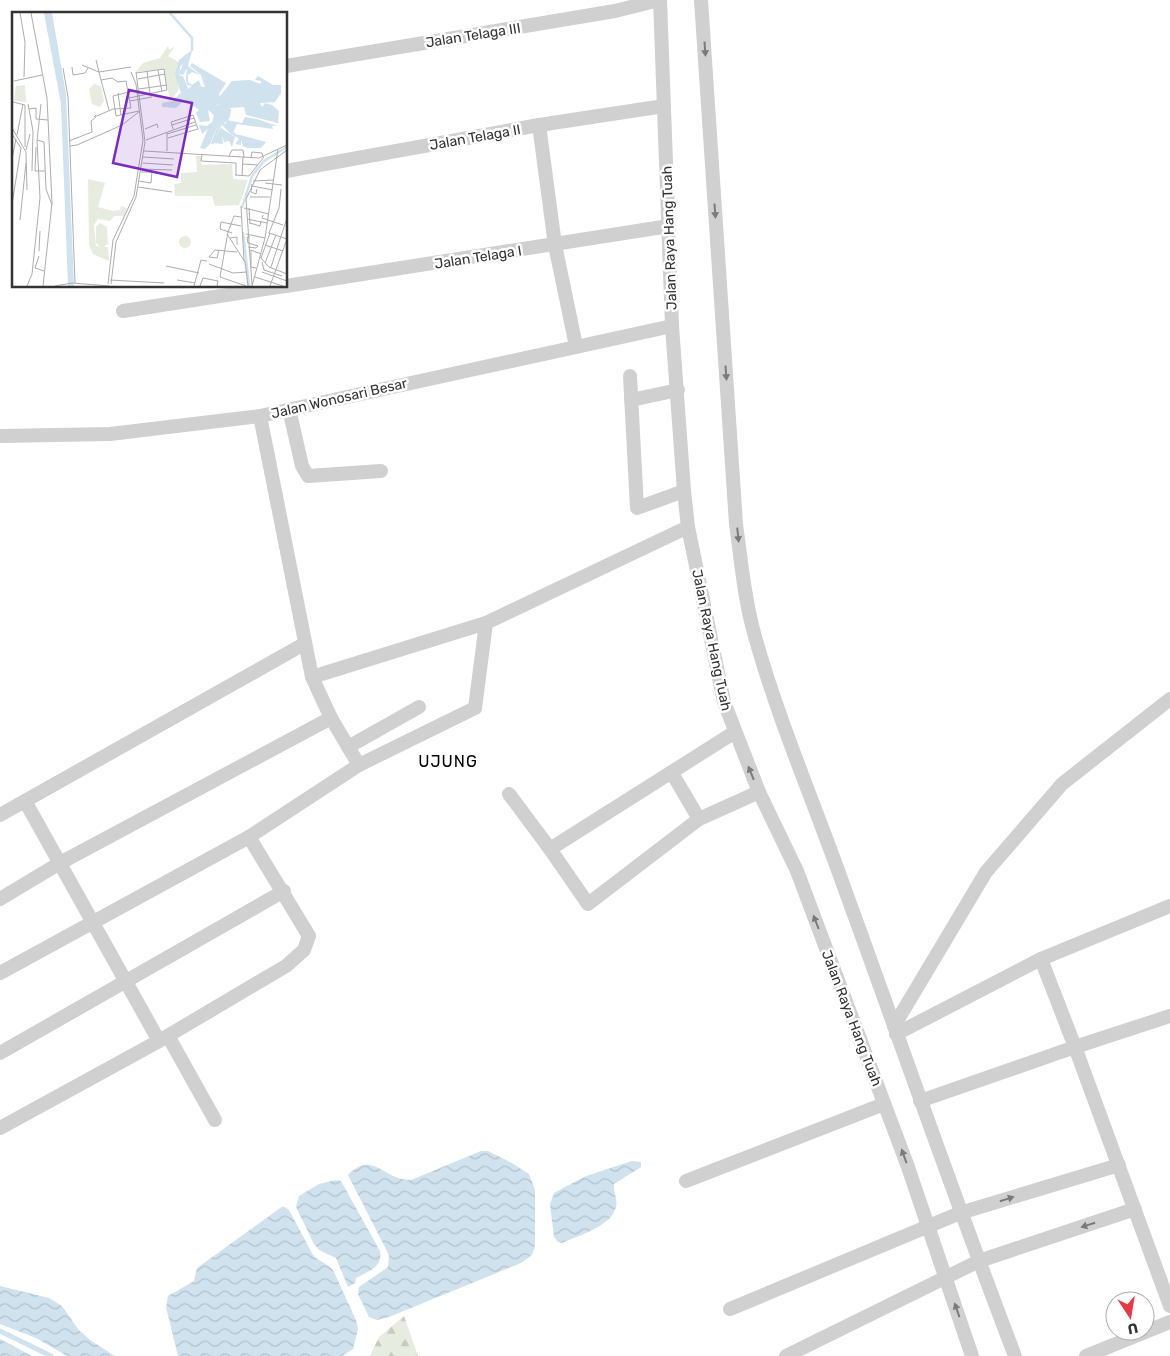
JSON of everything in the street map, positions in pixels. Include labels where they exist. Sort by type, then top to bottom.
[{"type":"street","name":"Jalan Telaga III","points":[[288,66],[615,11],[659,0]]},
{"type":"street","name":"Jalan Raya Hang Tuah","points":[[659,0],[672,326],[684,491],[688,526],[724,702],[734,732],[759,792],[798,872],[928,1226],[972,1356]]},
{"type":"street","points":[[701,0],[736,524],[744,582],[754,632],[789,742],[843,885],[960,1213],[1015,1356]]},
{"type":"street","name":"Jalan Telaga II","points":[[288,171],[664,106]]},
{"type":"street","points":[[539,126],[555,245],[576,346]]},
{"type":"street","name":"Jalan Telaga I","points":[[288,286],[669,226]]},
{"type":"street","name":"Jalan Telaga I","points":[[123,311],[273,288]]},
{"type":"street","name":"Jalan Wonosari Besar","points":[[0,436],[110,434],[260,416],[672,326]]},
{"type":"street","points":[[630,376],[637,508],[684,491]]},
{"type":"street","points":[[631,400],[678,390]]},
{"type":"street","points":[[289,409],[302,466],[308,476],[381,471]]},
{"type":"street","points":[[260,416],[312,677],[331,718],[359,765]]},
{"type":"street","points":[[312,677],[486,623],[688,526]]},
{"type":"street","points":[[0,973],[249,837],[359,765],[474,708],[486,623]]},
{"type":"street","points":[[0,815],[304,644]]},
{"type":"street","points":[[895,1030],[986,872],[1062,784],[1170,699]]},
{"type":"street","points":[[348,747],[420,707]]},
{"type":"street","points":[[0,899],[60,863],[331,718]]},
{"type":"street","points":[[550,849],[734,732]]},
{"type":"street","points":[[672,773],[699,819]]},
{"type":"street","points":[[509,794],[588,904],[699,819],[759,792]]},
{"type":"street","points":[[25,801],[94,922],[125,981],[164,1038],[215,1120]]},
{"type":"street","points":[[0,1128],[164,1038],[286,966],[304,950],[309,936],[284,891],[249,837]]},
{"type":"street","points":[[0,1052],[284,891]]},
{"type":"street","points":[[895,1030],[1041,959],[1170,906]]},
{"type":"street","points":[[1041,959],[1075,1046],[1170,1306]]},
{"type":"street","points":[[920,1101],[1075,1046],[1170,1016]]},
{"type":"street","points":[[686,1181],[884,1104]]},
{"type":"street","points":[[730,1309],[960,1213],[1119,1165]]},
{"type":"street","points":[[786,1356],[945,1276],[979,1261],[1135,1209]]},
{"type":"street","points":[[1086,1356],[1170,1322]]},
{"type":"green space","points":[[404,1316],[418,1356],[370,1356],[379,1337]]},
{"type":"water","points":[[481,1151],[488,1151],[529,1174],[535,1190],[535,1246],[532,1255],[521,1263],[389,1317],[377,1320],[369,1317],[358,1294],[359,1287],[388,1267],[389,1255],[348,1175],[357,1168],[372,1165],[393,1176],[411,1180]]},
{"type":"water","points":[[632,1161],[641,1162],[641,1167],[614,1184],[616,1207],[608,1220],[594,1230],[562,1243],[558,1242],[554,1237],[550,1204],[554,1193],[586,1176]]},
{"type":"water","points":[[336,1180],[341,1181],[380,1251],[377,1265],[356,1278],[355,1283],[348,1287],[336,1258],[319,1250],[314,1244],[296,1207],[299,1196],[319,1184]]},
{"type":"water","points":[[283,1206],[289,1210],[313,1255],[334,1272],[356,1320],[358,1329],[353,1349],[342,1356],[178,1356],[166,1307],[168,1296],[194,1281],[197,1268]]},
{"type":"water","points":[[0,1286],[49,1298],[62,1306],[78,1329],[90,1340],[115,1356],[67,1356],[36,1338],[0,1324]]},
{"type":"water","points":[[0,1339],[32,1356],[0,1356]]},
{"type":"waterway","points":[[0,1331],[51,1356]]},
{"type":"district","name":"UJUNG","points":[[448,761]]}]
